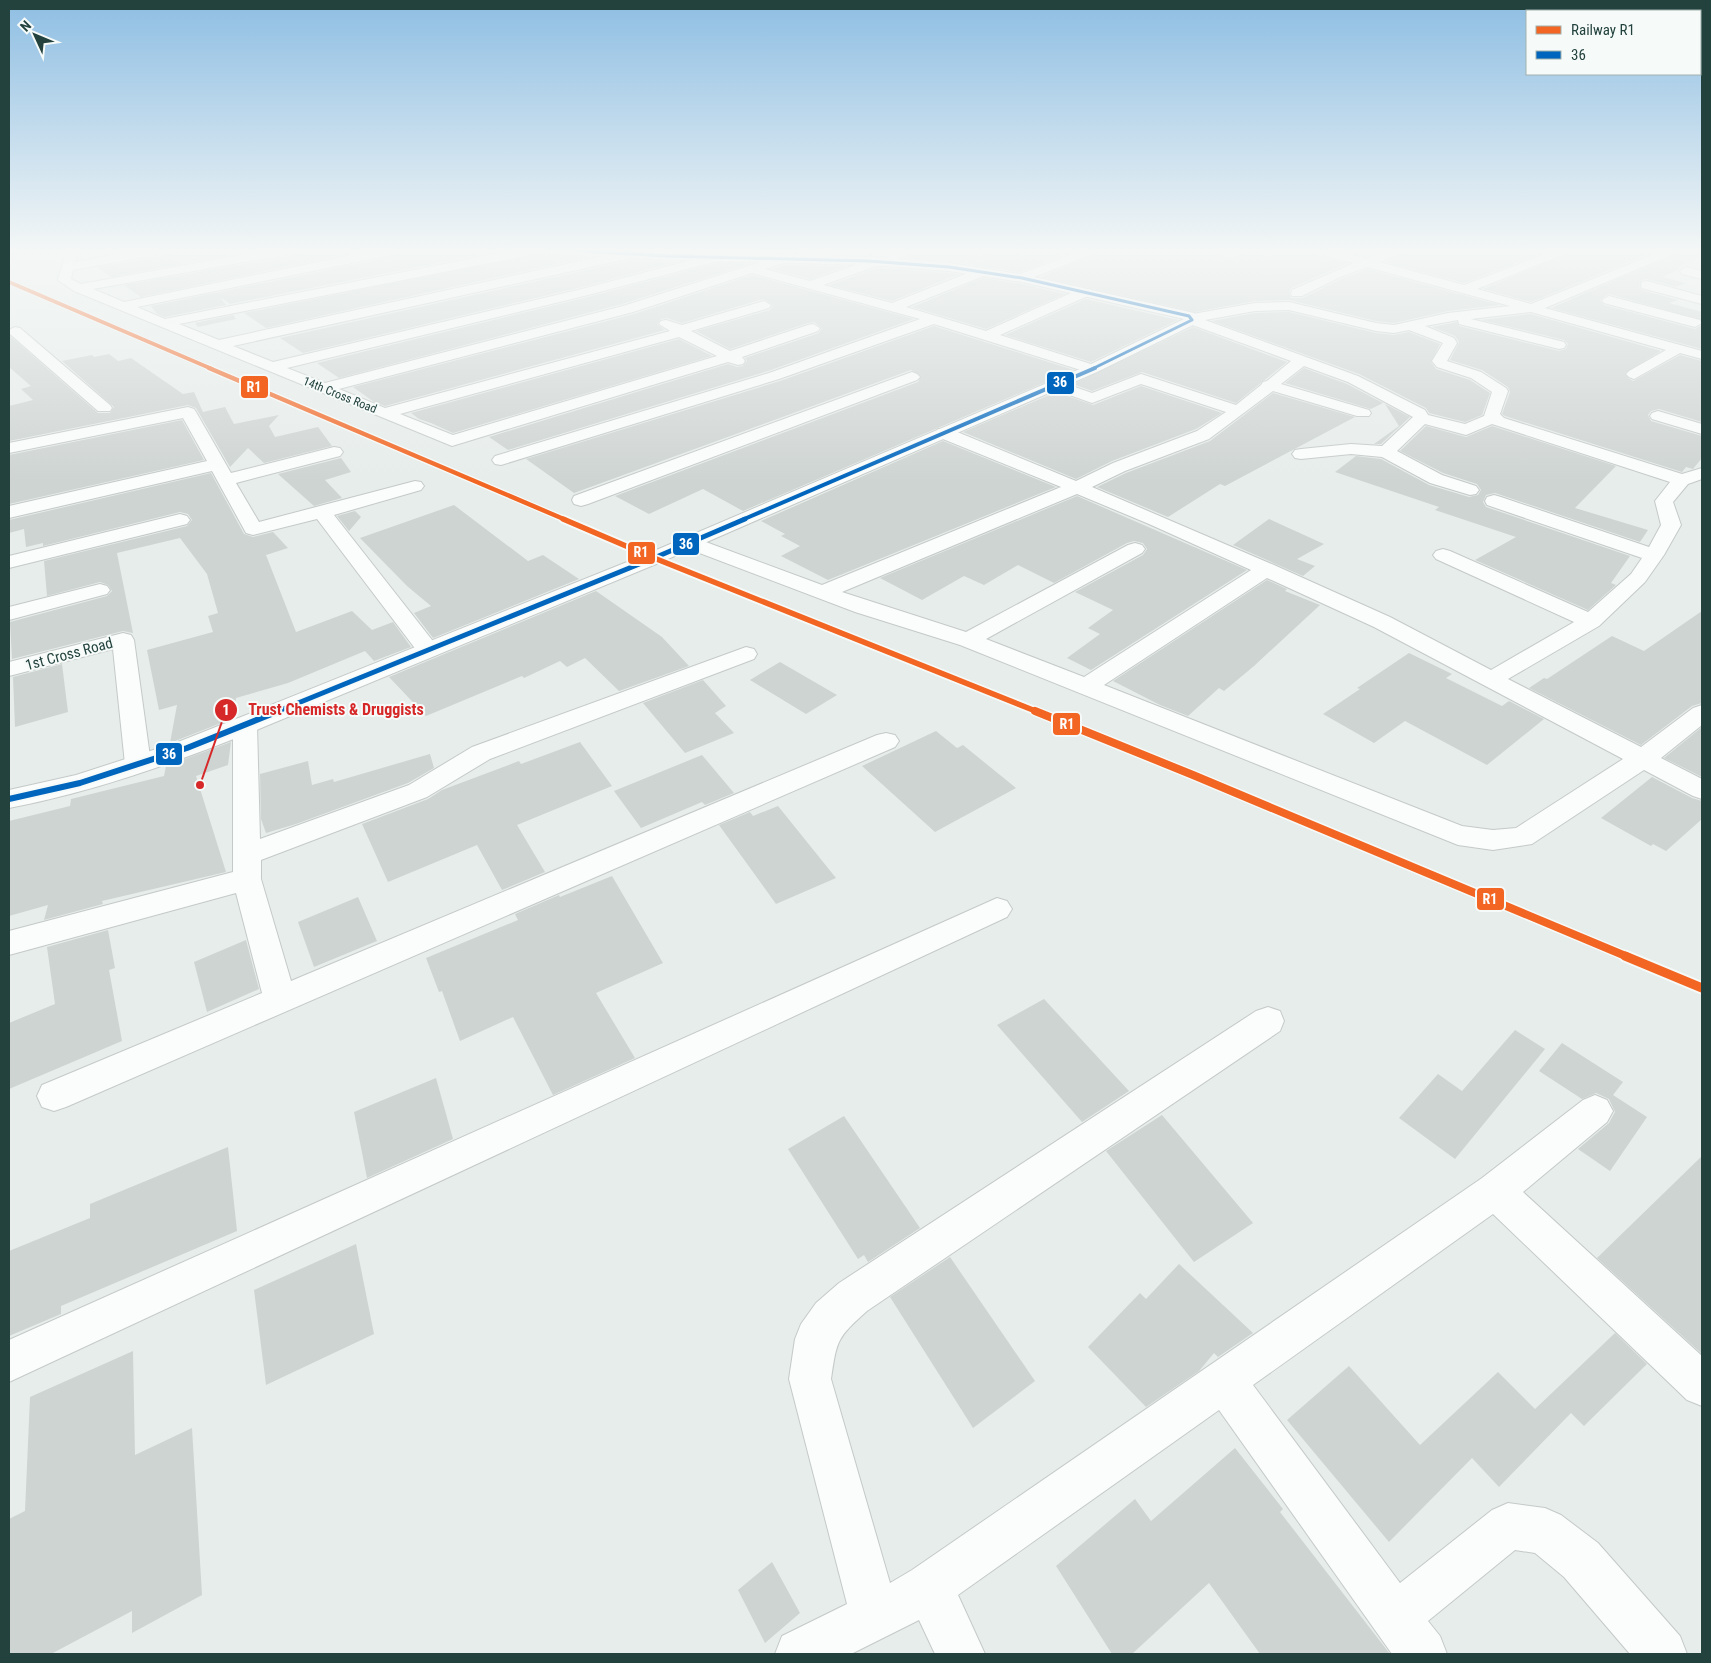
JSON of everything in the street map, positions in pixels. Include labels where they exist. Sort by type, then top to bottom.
[{"type":"street","name":"14th Cross Road","points":[[173,327],[452,441],[728,357]]},
{"type":"street","points":[[218,345],[303,327]]},
{"type":"street","points":[[271,366],[438,327]]},
{"type":"street","points":[[325,388],[563,327]]},
{"type":"street","points":[[671,327],[728,357],[774,376]]},
{"type":"street","points":[[384,413],[695,327]]},
{"type":"street","points":[[501,460],[774,376],[913,327]]},
{"type":"street","points":[[958,327],[1092,369]]},
{"type":"street","points":[[987,336],[1008,327]]},
{"type":"street","points":[[9,799],[80,784],[186,748],[245,725],[688,542],[944,433],[1092,369],[1174,327]]},
{"type":"street","points":[[1213,327],[1353,379],[1419,412],[1422,418],[1466,430],[1493,418],[1682,480]]},
{"type":"street","points":[[1378,327],[1401,327]]},
{"type":"street","points":[[1411,327],[1449,341],[1450,343],[1439,361],[1442,364],[1476,375],[1500,391],[1492,415],[1493,418]]},
{"type":"street","points":[[1486,327],[1559,345]]},
{"type":"street","points":[[1600,327],[1702,355]]},
{"type":"street","points":[[1656,342],[1687,327]]},
{"type":"street","points":[[728,357],[813,328]]},
{"type":"street","points":[[17,331],[104,408]]},
{"type":"street","points":[[1634,374],[1679,348]]},
{"type":"street","points":[[823,592],[1075,488],[1119,467],[1203,435],[1238,411],[1268,385],[1301,361]]},
{"type":"street","points":[[581,500],[912,378]]},
{"type":"street","points":[[1055,385],[1092,398],[1141,379],[1238,411]]},
{"type":"street","points":[[1268,385],[1363,413]]},
{"type":"street","points":[[9,448],[188,412],[253,529],[416,486]]},
{"type":"street","points":[[1658,416],[1702,429]]},
{"type":"street","points":[[1386,452],[1422,418]]},
{"type":"street","points":[[944,433],[1156,520],[1382,622],[1702,790]]},
{"type":"street","points":[[1301,454],[1351,449],[1386,452],[1436,478],[1470,490]]},
{"type":"street","points":[[226,480],[334,452]]},
{"type":"street","points":[[9,512],[217,464]]},
{"type":"street","points":[[1491,679],[1591,621],[1638,578],[1671,525],[1664,502],[1682,480],[1702,472]]},
{"type":"street","points":[[1494,500],[1654,555]]},
{"type":"street","points":[[322,512],[428,650]]},
{"type":"street","points":[[9,562],[180,520]]},
{"type":"street","points":[[688,542],[863,607],[968,640],[1458,835],[1493,840],[1522,837],[1644,758],[1702,713]]},
{"type":"street","points":[[968,640],[1135,549]]},
{"type":"street","points":[[1442,555],[1591,621]]},
{"type":"street","points":[[1085,687],[1267,569]]},
{"type":"street","points":[[9,614],[100,590]]},
{"type":"street","name":"1st Cross Road","points":[[9,670],[123,640],[138,764]]},
{"type":"street","points":[[9,943],[246,867],[418,791],[481,753],[746,654]]},
{"type":"street","points":[[245,725],[246,867],[280,1000]]},
{"type":"street","points":[[54,1096],[886,741]]},
{"type":"street","points":[[9,1361],[997,909]]},
{"type":"street","points":[[874,1617],[810,1379],[816,1339],[830,1316],[853,1298],[1268,1021]]},
{"type":"street","points":[[800,1654],[874,1617],[929,1586],[1495,1190],[1595,1111]]},
{"type":"street","points":[[1495,1190],[1702,1385]]},
{"type":"street","points":[[1224,1381],[1409,1636],[1508,1526],[1545,1531],[1581,1560],[1662,1654]]},
{"type":"street","points":[[929,1586],[960,1654]]},
{"type":"building","points":[[331,327],[415,327],[303,353],[280,338]]},
{"type":"building","points":[[466,327],[536,327],[339,378],[317,363]]},
{"type":"building","points":[[585,327],[660,327],[665,330],[385,406],[374,402],[353,387]]},
{"type":"building","points":[[711,327],[797,327],[730,349],[696,331]]},
{"type":"building","points":[[820,327],[893,327],[768,371],[508,450],[489,437],[728,364],[737,367],[743,366],[747,361],[745,358],[819,333],[822,328]]},
{"type":"building","points":[[932,327],[1074,370],[743,511],[703,489],[649,514],[615,496],[918,382],[921,376],[911,370],[574,493],[526,459],[780,381]]},
{"type":"building","points":[[978,327],[991,327],[986,329]]},
{"type":"building","points":[[1024,327],[1164,327],[1091,362],[1005,335]]},
{"type":"building","points":[[1193,327],[1287,362],[1236,403],[1142,372],[1092,391],[1073,384]]},
{"type":"building","points":[[1228,327],[1350,327],[1394,335],[1409,332],[1440,344],[1431,362],[1436,369],[1470,380],[1490,393],[1482,415],[1465,422],[1429,413],[1426,408],[1359,374]]},
{"type":"building","points":[[1432,327],[1461,327],[1559,351],[1566,349],[1568,344],[1564,340],[1508,327],[1575,327],[1661,351],[1625,373],[1633,381],[1680,355],[1702,361],[1702,422],[1659,409],[1651,411],[1648,415],[1651,421],[1702,436],[1702,458],[1693,469],[1686,467],[1682,472],[1505,416],[1502,414],[1510,392],[1508,387],[1482,370],[1450,360],[1459,342],[1455,336]]},
{"type":"building","points":[[1620,327],[1686,327],[1695,329],[1702,327],[1702,349]]},
{"type":"building","points":[[9,335],[98,413],[110,413],[114,407],[62,361],[92,355],[94,357],[109,354],[118,361],[131,358],[183,394],[194,392],[203,412],[225,407],[234,424],[279,415],[269,426],[275,437],[318,427],[332,446],[264,463],[248,448],[230,467],[196,408],[188,405],[9,441],[9,406],[33,400],[21,389],[31,386],[9,367]]},
{"type":"building","points":[[679,339],[712,356],[453,433],[419,419],[411,413]]},
{"type":"building","points":[[1304,368],[1347,384],[1383,403],[1371,409],[1285,383]]},
{"type":"building","points":[[1141,386],[1222,413],[1196,429],[1112,461],[1076,479],[963,432],[1056,392],[1093,405]]},
{"type":"building","points":[[1273,393],[1355,417],[1225,486],[1220,484],[1168,517],[1097,487],[1126,473],[1210,441]]},
{"type":"building","points":[[1385,404],[1410,417],[1381,444],[1374,444],[1399,426]]},
{"type":"building","points":[[182,420],[204,460],[9,504],[9,455]]},
{"type":"building","points":[[1426,426],[1466,437],[1492,426],[1616,466],[1575,508],[1648,530],[1640,542],[1495,493],[1486,495],[1483,502],[1486,507],[1630,556],[1611,583],[1616,585],[1588,610],[1475,560],[1516,537],[1435,510],[1439,507],[1335,472],[1356,456],[1381,459],[1429,485],[1469,497],[1478,495],[1481,490],[1477,484],[1443,473],[1400,451]]},
{"type":"building","points":[[943,441],[1056,487],[828,580],[781,556],[800,546],[781,536],[785,534],[761,521]]},
{"type":"building","points":[[341,458],[351,472],[325,480],[342,498],[314,506],[278,474]]},
{"type":"building","points":[[211,473],[244,534],[253,537],[273,532],[288,548],[266,555],[296,632],[352,611],[372,630],[393,622],[411,647],[374,661],[365,651],[288,683],[236,698],[234,718],[170,743],[177,705],[159,710],[147,650],[213,632],[208,616],[218,613],[207,574],[180,538],[117,553],[133,633],[123,631],[12,659],[10,622],[107,596],[112,591],[108,585],[100,582],[47,596],[44,561],[187,526],[192,520],[188,514],[180,512],[43,546],[43,543],[26,547],[24,529],[9,533],[9,520]]},
{"type":"building","points":[[1077,496],[1247,570],[1091,670],[1067,658],[1100,634],[1088,628],[1113,610],[1075,592],[1143,555],[1147,549],[1143,543],[1134,541],[1127,543],[1054,583],[1018,565],[984,585],[964,576],[922,600],[880,578]]},
{"type":"building","points":[[454,505],[528,561],[543,555],[579,579],[433,638],[414,613],[431,606],[407,586],[360,538]]},
{"type":"building","points":[[355,511],[361,517],[349,531],[337,516]]},
{"type":"building","points":[[1269,519],[1324,544],[1297,559],[1315,566],[1303,576],[1233,545]]},
{"type":"building","points":[[1267,580],[1287,589],[1285,591],[1320,605],[1254,666],[1224,691],[1219,688],[1188,716],[1160,705],[1113,681]]},
{"type":"building","points":[[596,591],[662,637],[689,666],[619,691],[585,658],[567,667],[560,661],[524,678],[522,676],[426,716],[389,677]]},
{"type":"building","points":[[1702,611],[1702,703],[1692,706],[1641,745],[1529,688],[1544,678],[1547,679],[1612,636],[1644,651]]},
{"type":"building","points":[[1409,653],[1452,674],[1446,678],[1502,706],[1509,701],[1544,719],[1487,765],[1405,721],[1374,743],[1323,714],[1360,689],[1357,688]]},
{"type":"building","points":[[780,662],[837,695],[806,714],[750,680]]},
{"type":"building","points":[[62,664],[68,712],[15,727],[13,677]]},
{"type":"building","points":[[703,680],[726,706],[715,713],[734,733],[685,753],[643,703]]},
{"type":"building","points":[[1702,727],[1702,777],[1664,758]]},
{"type":"building","points":[[936,731],[957,748],[963,745],[1016,788],[935,832],[862,766]]},
{"type":"building","points":[[231,742],[228,765],[196,776],[226,872],[102,901],[103,904],[44,920],[48,905],[9,916],[9,821],[70,806],[71,799],[164,776],[166,766]]},
{"type":"building","points":[[580,742],[612,786],[517,825],[545,872],[502,890],[477,845],[388,882],[362,824],[428,799],[442,790],[519,761],[521,764]]},
{"type":"building","points":[[430,754],[434,768],[408,783],[266,833],[261,819],[260,774],[308,761],[312,785],[333,779],[334,782]]},
{"type":"building","points":[[702,755],[734,793],[705,805],[702,802],[641,828],[614,791]]},
{"type":"building","points":[[1652,777],[1692,798],[1702,801],[1702,819],[1666,851],[1653,844],[1651,846],[1601,818]]},
{"type":"building","points":[[778,806],[836,878],[776,904],[719,825],[750,812],[753,816]]},
{"type":"building","points":[[612,876],[663,963],[596,993],[635,1058],[553,1095],[513,1017],[460,1041],[442,991],[439,992],[426,958],[518,920],[515,914],[559,895],[560,897]]},
{"type":"building","points":[[358,897],[377,941],[314,967],[298,922]]},
{"type":"building","points":[[108,930],[115,968],[109,970],[122,1041],[9,1089],[9,1023],[55,1004],[47,947]]},
{"type":"building","points":[[246,940],[259,989],[207,1012],[194,962]]},
{"type":"building","points":[[1044,999],[1129,1091],[1082,1122],[997,1025]]},
{"type":"building","points":[[1515,1030],[1545,1049],[1455,1159],[1399,1118],[1438,1074],[1462,1091]]},
{"type":"building","points":[[1562,1043],[1623,1082],[1613,1095],[1647,1117],[1610,1171],[1578,1149],[1609,1123],[1615,1112],[1609,1099],[1596,1093],[1582,1099],[1539,1071]]},
{"type":"building","points":[[436,1078],[453,1139],[367,1178],[354,1112]]},
{"type":"building","points":[[1162,1115],[1253,1223],[1194,1262],[1106,1151]]},
{"type":"building","points":[[844,1116],[920,1228],[868,1262],[864,1255],[858,1259],[788,1149]]},
{"type":"building","points":[[228,1147],[237,1231],[61,1306],[61,1314],[9,1336],[9,1251],[90,1218],[90,1204]]},
{"type":"building","points":[[1702,1156],[1702,1354],[1597,1258]]},
{"type":"building","points":[[356,1244],[374,1334],[266,1385],[254,1290]]},
{"type":"building","points":[[950,1257],[1035,1381],[973,1428],[890,1297]]},
{"type":"building","points":[[1179,1264],[1253,1333],[1218,1357],[1214,1353],[1199,1371],[1146,1407],[1088,1347],[1140,1293],[1146,1299]]},
{"type":"building","points":[[1615,1333],[1647,1364],[1584,1426],[1571,1413],[1499,1487],[1472,1458],[1389,1542],[1287,1420],[1349,1366],[1420,1445],[1498,1372],[1535,1409]]},
{"type":"building","points":[[133,1351],[135,1455],[192,1428],[202,1595],[132,1633],[132,1611],[51,1654],[9,1654],[9,1519],[25,1511],[30,1397]]},
{"type":"building","points":[[1235,1448],[1283,1509],[1280,1512],[1390,1654],[1260,1654],[1209,1583],[1132,1654],[1112,1654],[1056,1566],[1135,1499],[1151,1521]]},
{"type":"building","points":[[772,1562],[800,1613],[765,1643],[738,1590]]},
{"type":"rail line","name":"R1","points":[[113,327],[654,558],[1193,775],[1702,988]]},
{"type":"transit line","name":"36","points":[[9,799],[80,783],[187,748],[245,725],[654,558],[1092,369],[1179,327]]},
{"type":"place","name":"Trust Chemists & Druggists","points":[[200,785]]}]
